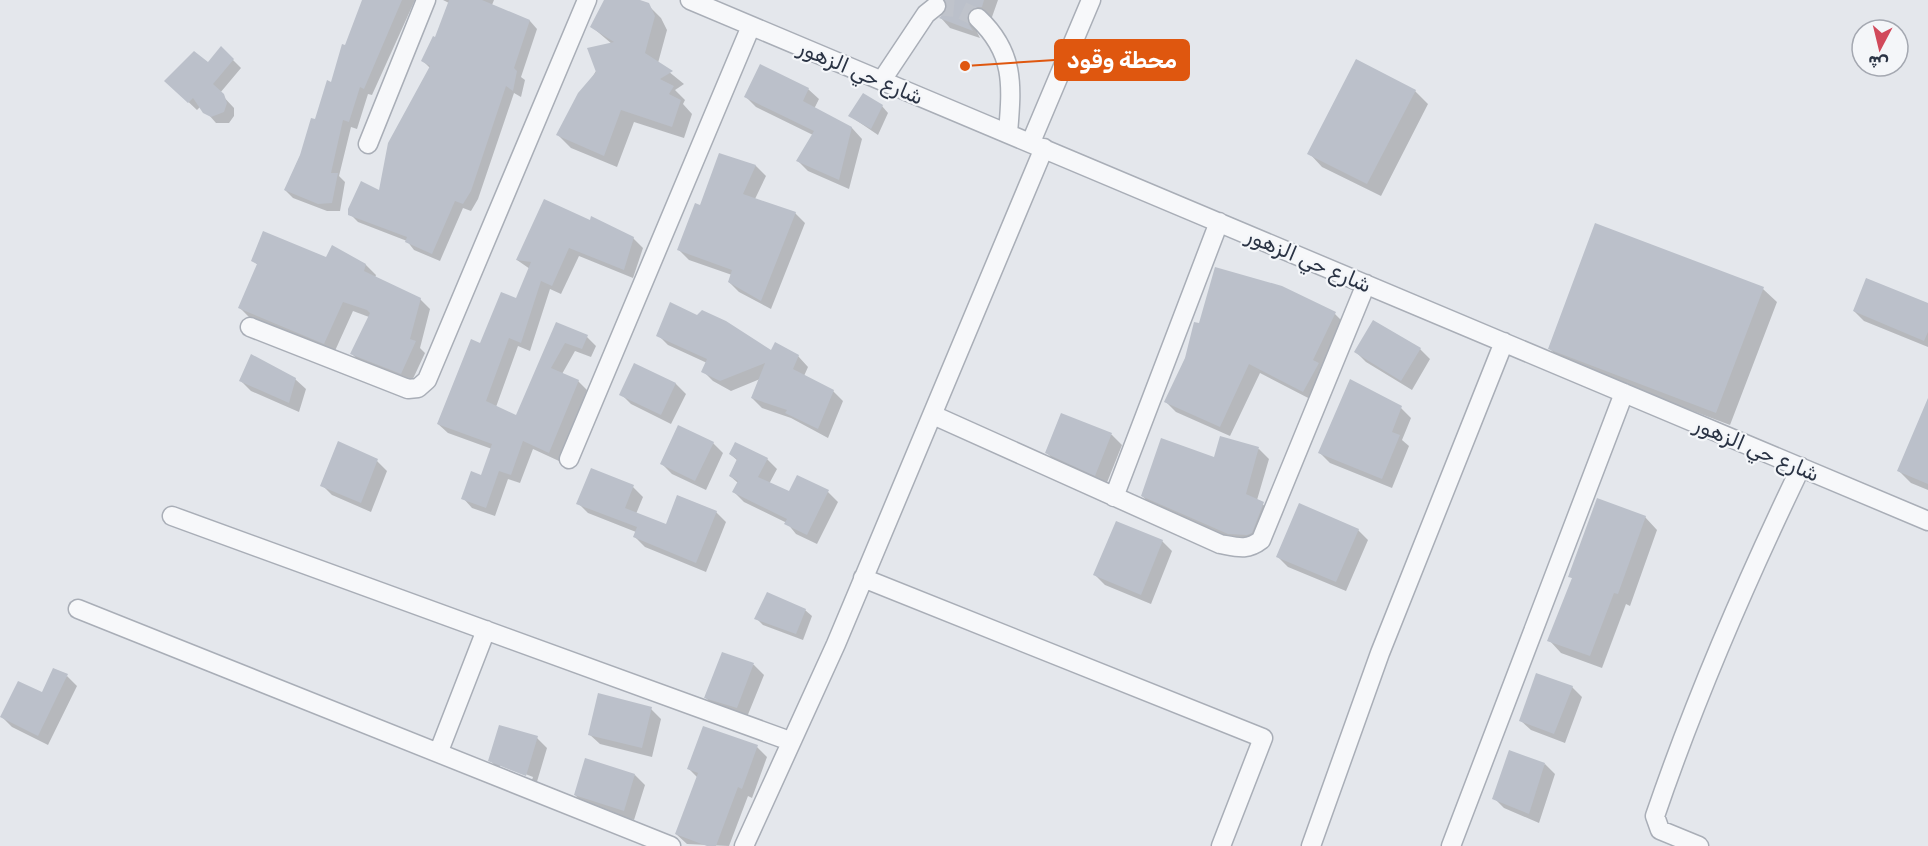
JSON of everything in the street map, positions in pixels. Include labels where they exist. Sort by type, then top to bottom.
[{"type":"street","points":[[368,144],[426,0]]},
{"type":"street","points":[[250,327],[408,389],[418,388],[427,380],[587,0]]},
{"type":"street","name":"شارع حي الزهور","points":[[690,0],[1928,521]]},
{"type":"street","points":[[744,846],[933,415],[1091,0]]},
{"type":"street","points":[[882,80],[926,14],[936,6]]},
{"type":"street","points":[[978,18],[994,33],[1004,51],[1011,90],[1008,133]]},
{"type":"street","points":[[569,459],[751,26]]},
{"type":"street","points":[[1114,497],[1219,222]]},
{"type":"street","points":[[933,415],[1220,544],[1241,548],[1252,547],[1261,540],[1366,284]]},
{"type":"street","points":[[1311,846],[1380,653],[1504,342]]},
{"type":"street","points":[[1450,846],[1624,393]]},
{"type":"street","points":[[1699,846],[1660,830],[1655,816],[1696,700],[1750,572],[1801,467]]},
{"type":"street","points":[[172,516],[790,741]]},
{"type":"street","points":[[863,578],[1263,738],[1221,846]]},
{"type":"street","points":[[78,609],[439,751],[671,846]]},
{"type":"street","points":[[439,751],[486,630]]},
{"type":"building","points":[[362,0],[402,0],[364,89],[360,87],[349,122],[343,120],[331,173],[338,173],[332,203],[318,204],[284,190],[300,155],[311,118],[315,119],[327,80],[331,82],[342,44],[345,45]]},
{"type":"building","points":[[449,0],[482,0],[530,20],[514,68],[517,71],[513,91],[506,86],[471,191],[463,204],[455,201],[432,254],[405,242],[407,237],[348,215],[348,209],[361,181],[379,190],[388,143],[430,66],[421,61],[433,36],[435,37]]},
{"type":"building","points":[[604,0],[640,0],[649,3],[655,16],[645,53],[673,71],[660,79],[674,86],[669,94],[681,100],[672,127],[621,110],[604,156],[556,135],[578,93],[596,72],[587,48],[614,42],[590,27]]},
{"type":"building","points":[[945,0],[984,0],[982,7],[975,7],[968,14],[967,21],[973,31],[939,18],[947,10]]},
{"type":"building","points":[[221,46],[234,59],[213,84],[224,94],[227,103],[224,112],[211,117],[203,113],[193,98],[188,103],[164,81],[194,51],[208,62]]},
{"type":"building","points":[[1356,59],[1416,90],[1367,184],[1307,154]]},
{"type":"building","points":[[760,64],[809,88],[803,101],[852,127],[839,180],[796,161],[814,131],[744,97]]},
{"type":"building","points":[[863,93],[883,105],[871,129],[848,116]]},
{"type":"building","points":[[719,153],[756,165],[743,194],[796,212],[761,301],[728,282],[732,270],[677,250],[695,203],[700,205]]},
{"type":"building","points":[[544,199],[590,220],[591,216],[634,237],[624,270],[569,248],[552,286],[541,281],[521,343],[509,338],[486,401],[516,415],[556,322],[588,335],[582,349],[565,343],[551,368],[579,380],[549,453],[523,441],[511,475],[499,471],[486,508],[461,499],[471,471],[481,475],[492,444],[437,424],[471,339],[480,343],[501,292],[516,298],[531,262],[516,260]]},
{"type":"building","points":[[1595,223],[1764,287],[1716,413],[1548,349]]},
{"type":"building","points":[[263,231],[326,257],[332,245],[366,264],[364,271],[421,298],[410,339],[416,341],[401,374],[350,354],[370,313],[367,310],[343,302],[324,344],[238,308],[257,264],[251,261]]},
{"type":"building","points":[[1215,267],[1282,286],[1336,312],[1313,360],[1319,363],[1303,392],[1249,364],[1220,427],[1164,402],[1185,358],[1194,322],[1199,323]]},
{"type":"building","points":[[1866,278],[1928,303],[1928,332],[1924,341],[1853,311]]},
{"type":"building","points":[[670,302],[697,315],[702,310],[726,321],[771,350],[775,342],[799,355],[793,369],[834,390],[818,429],[785,413],[787,410],[751,398],[765,363],[720,381],[701,372],[707,359],[656,336]]},
{"type":"building","points":[[1373,320],[1421,348],[1401,381],[1354,352]]},
{"type":"building","points":[[251,354],[296,378],[289,403],[239,381]]},
{"type":"building","points":[[634,363],[676,383],[661,415],[619,395]]},
{"type":"building","points":[[1350,379],[1402,406],[1392,432],[1400,435],[1382,479],[1318,453]]},
{"type":"building","points":[[1928,398],[1928,484],[1897,471]]},
{"type":"building","points":[[1061,413],[1112,433],[1095,476],[1045,453]]},
{"type":"building","points":[[678,425],[714,442],[695,481],[660,464]]},
{"type":"building","points":[[1220,436],[1259,447],[1246,494],[1264,502],[1252,533],[1247,535],[1228,534],[1141,496],[1161,438],[1214,457]]},
{"type":"building","points":[[338,441],[378,459],[361,503],[320,486]]},
{"type":"building","points":[[735,442],[768,458],[758,477],[789,491],[797,475],[829,490],[807,535],[784,524],[787,519],[732,492],[738,481],[729,476],[737,459],[729,454]]},
{"type":"building","points":[[591,468],[634,485],[625,508],[666,524],[677,495],[717,511],[696,563],[633,537],[637,527],[576,504]]},
{"type":"building","points":[[1597,498],[1646,516],[1618,594],[1614,593],[1590,656],[1547,641],[1572,578],[1568,577]]},
{"type":"building","points":[[1299,503],[1359,529],[1336,582],[1276,557]]},
{"type":"building","points":[[1116,521],[1163,540],[1141,595],[1093,575]]},
{"type":"building","points":[[767,592],[806,609],[796,634],[754,619]]},
{"type":"building","points":[[722,652],[754,663],[737,708],[704,698]]},
{"type":"building","points":[[53,668],[68,674],[38,736],[0,717],[18,681],[42,692]]},
{"type":"building","points":[[1536,673],[1573,686],[1554,734],[1519,721]]},
{"type":"building","points":[[598,693],[652,707],[642,748],[588,735]]},
{"type":"building","points":[[499,725],[538,736],[526,776],[488,761]]},
{"type":"building","points":[[703,726],[758,745],[742,789],[738,787],[716,846],[707,846],[675,834],[698,773],[687,769]]},
{"type":"building","points":[[1509,750],[1545,763],[1529,814],[1492,799]]},
{"type":"building","points":[[585,758],[635,774],[624,811],[574,795]]},
{"type":"tunnel","points":[[936,6],[957,8],[978,18]]},
{"type":"place","name":"محطة وقود","points":[[965,66]]}]
